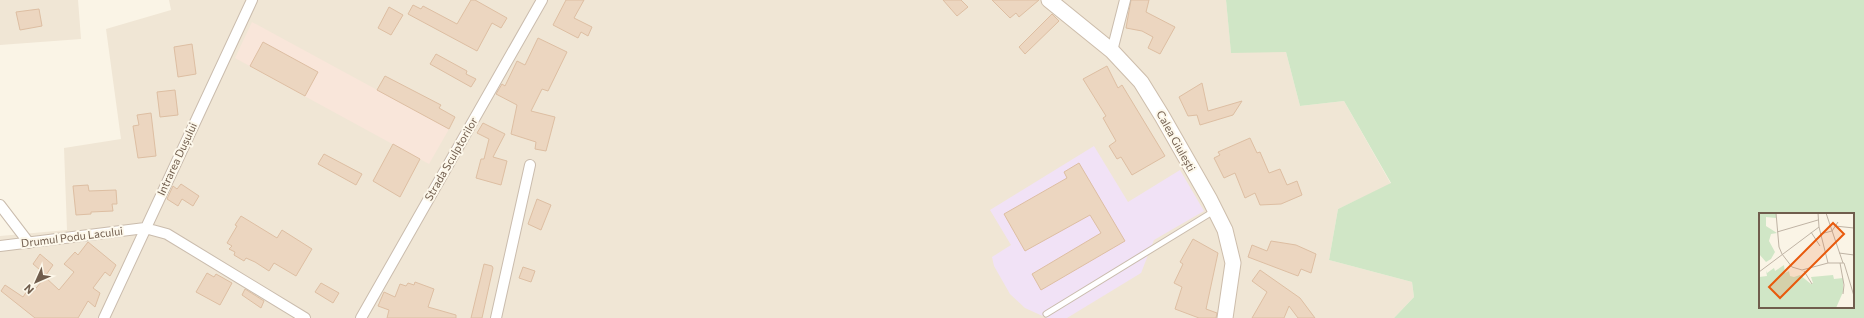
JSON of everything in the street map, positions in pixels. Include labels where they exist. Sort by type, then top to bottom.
[{"type":"main road","name":"Calea Giulești","points":[[1050,0],[1112,51],[1141,82],[1162,116],[1215,211],[1225,230],[1233,263],[1225,318]]},
{"type":"street","name":"Intrarea Dușului","points":[[104,318],[252,0]]},
{"type":"street","name":"Strada Sculptorilor","points":[[361,318],[542,0]]},
{"type":"street","points":[[1112,51],[1125,0]]},
{"type":"street","points":[[496,318],[530,165]]},
{"type":"street","points":[[0,205],[29,243]]},
{"type":"street","name":"Drumul Podu Lacului","points":[[0,246],[145,228]]},
{"type":"street","points":[[145,228],[167,234],[305,318]]},
{"type":"lane","points":[[1046,314],[1215,211]]},
{"type":"shaded area","points":[[0,0],[78,0],[81,39],[0,45]]},
{"type":"shaded area","points":[[169,0],[1226,0],[1231,52],[1286,52],[1300,106],[1344,101],[1391,184],[1338,209],[1329,260],[1412,282],[1414,297],[1394,318],[0,318],[0,236],[67,230],[64,148],[121,139],[106,29],[171,10]]},
{"type":"shaded area","points":[[252,22],[449,129],[429,164],[235,58]]},
{"type":"shaded area","points":[[1094,146],[1128,202],[1180,170],[1204,211],[1154,240],[1141,273],[1067,318],[1047,318],[1025,308],[1010,294],[994,266],[992,257],[1011,245],[990,210]]},
{"type":"green space","points":[[1226,0],[1864,0],[1864,318],[1394,318],[1414,297],[1412,282],[1329,260],[1338,209],[1391,183],[1344,101],[1300,106],[1286,52],[1231,53]]},
{"type":"building","points":[[471,0],[475,0],[507,18],[501,28],[492,23],[477,51],[408,14],[413,5],[421,9],[423,6],[457,24]]},
{"type":"building","points":[[566,0],[584,0],[574,18],[592,27],[588,36],[581,32],[578,38],[553,25]]},
{"type":"building","points":[[943,0],[961,0],[968,7],[957,16]]},
{"type":"building","points":[[992,0],[1039,0],[1019,17],[1016,13],[1010,18]]},
{"type":"building","points":[[1131,0],[1149,0],[1146,12],[1175,27],[1160,54],[1148,48],[1153,37],[1142,31],[1126,28]]},
{"type":"building","points":[[389,7],[403,15],[391,35],[378,28]]},
{"type":"building","points":[[39,9],[42,26],[20,30],[16,12]]},
{"type":"building","points":[[1052,14],[1059,21],[1025,54],[1019,47]]},
{"type":"building","points":[[538,38],[567,52],[548,91],[542,89],[531,111],[555,117],[546,151],[535,149],[536,142],[511,134],[517,105],[496,94],[502,84],[505,86],[517,61],[525,65]]},
{"type":"building","points":[[263,42],[318,72],[305,96],[250,66]]},
{"type":"building","points":[[192,44],[196,74],[178,77],[174,47]]},
{"type":"building","points":[[436,54],[467,71],[466,74],[476,79],[471,87],[430,64]]},
{"type":"building","points":[[1107,66],[1118,88],[1122,85],[1165,156],[1132,175],[1121,157],[1117,159],[1109,146],[1116,141],[1103,118],[1106,116],[1083,79]]},
{"type":"building","points":[[385,76],[441,105],[439,108],[455,117],[449,129],[377,90]]},
{"type":"building","points":[[1202,83],[1208,111],[1242,101],[1233,115],[1200,125],[1197,115],[1188,116],[1179,97]]},
{"type":"building","points":[[175,90],[178,115],[160,117],[157,92]]},
{"type":"building","points":[[151,113],[156,156],[138,158],[133,126],[139,125],[137,115]]},
{"type":"building","points":[[483,123],[505,134],[493,157],[507,161],[501,185],[476,178],[481,159],[484,159],[489,139],[477,133]]},
{"type":"building","points":[[1250,138],[1257,153],[1260,152],[1269,173],[1280,169],[1287,185],[1297,181],[1302,195],[1281,204],[1260,205],[1255,193],[1245,198],[1235,173],[1224,178],[1214,158],[1220,155],[1218,152]]},
{"type":"building","points":[[393,144],[420,159],[400,197],[373,181]]},
{"type":"building","points":[[324,154],[362,174],[356,185],[318,164]]},
{"type":"building","points":[[1079,163],[1125,241],[1041,290],[1032,274],[1101,233],[1090,215],[1025,251],[1004,214],[1067,178],[1064,172]]},
{"type":"building","points":[[181,184],[199,196],[193,206],[182,199],[178,206],[167,199],[173,186],[177,189]]},
{"type":"building","points":[[88,185],[89,191],[116,190],[117,204],[112,204],[113,211],[91,212],[91,214],[76,215],[73,186]]},
{"type":"building","points":[[537,199],[551,205],[541,230],[528,224]]},
{"type":"building","points":[[241,216],[277,238],[282,230],[312,249],[296,276],[274,263],[269,271],[255,262],[246,258],[244,261],[234,255],[235,252],[229,249],[232,246],[227,243]]},
{"type":"building","points":[[1193,239],[1218,253],[1206,309],[1217,313],[1216,318],[1199,318],[1175,309],[1182,287],[1174,283],[1183,264],[1180,262]]},
{"type":"building","points":[[1271,241],[1296,245],[1316,254],[1311,273],[1301,269],[1298,276],[1248,257],[1252,245],[1267,251]]},
{"type":"building","points":[[88,242],[116,265],[110,276],[105,272],[93,288],[100,293],[95,307],[88,301],[78,318],[35,318],[1,291],[5,285],[23,297],[29,288],[33,292],[45,277],[59,290],[74,272],[64,264],[75,252],[78,255]]},
{"type":"building","points":[[40,254],[53,265],[46,275],[33,264]]},
{"type":"building","points":[[484,264],[492,266],[493,268],[482,318],[471,318]]},
{"type":"building","points":[[523,267],[535,271],[531,282],[519,278]]},
{"type":"building","points":[[1260,270],[1300,298],[1315,318],[1298,318],[1289,306],[1284,318],[1252,318],[1267,292],[1252,281]]},
{"type":"building","points":[[207,273],[214,277],[216,274],[232,283],[220,305],[196,292]]},
{"type":"building","points":[[415,282],[434,289],[428,307],[456,315],[456,318],[387,318],[389,310],[378,306],[384,292],[395,297],[400,284],[406,286],[408,283],[414,285]]},
{"type":"building","points":[[321,283],[339,293],[333,303],[315,292]]},
{"type":"building","points":[[245,289],[264,301],[261,308],[242,295]]}]
